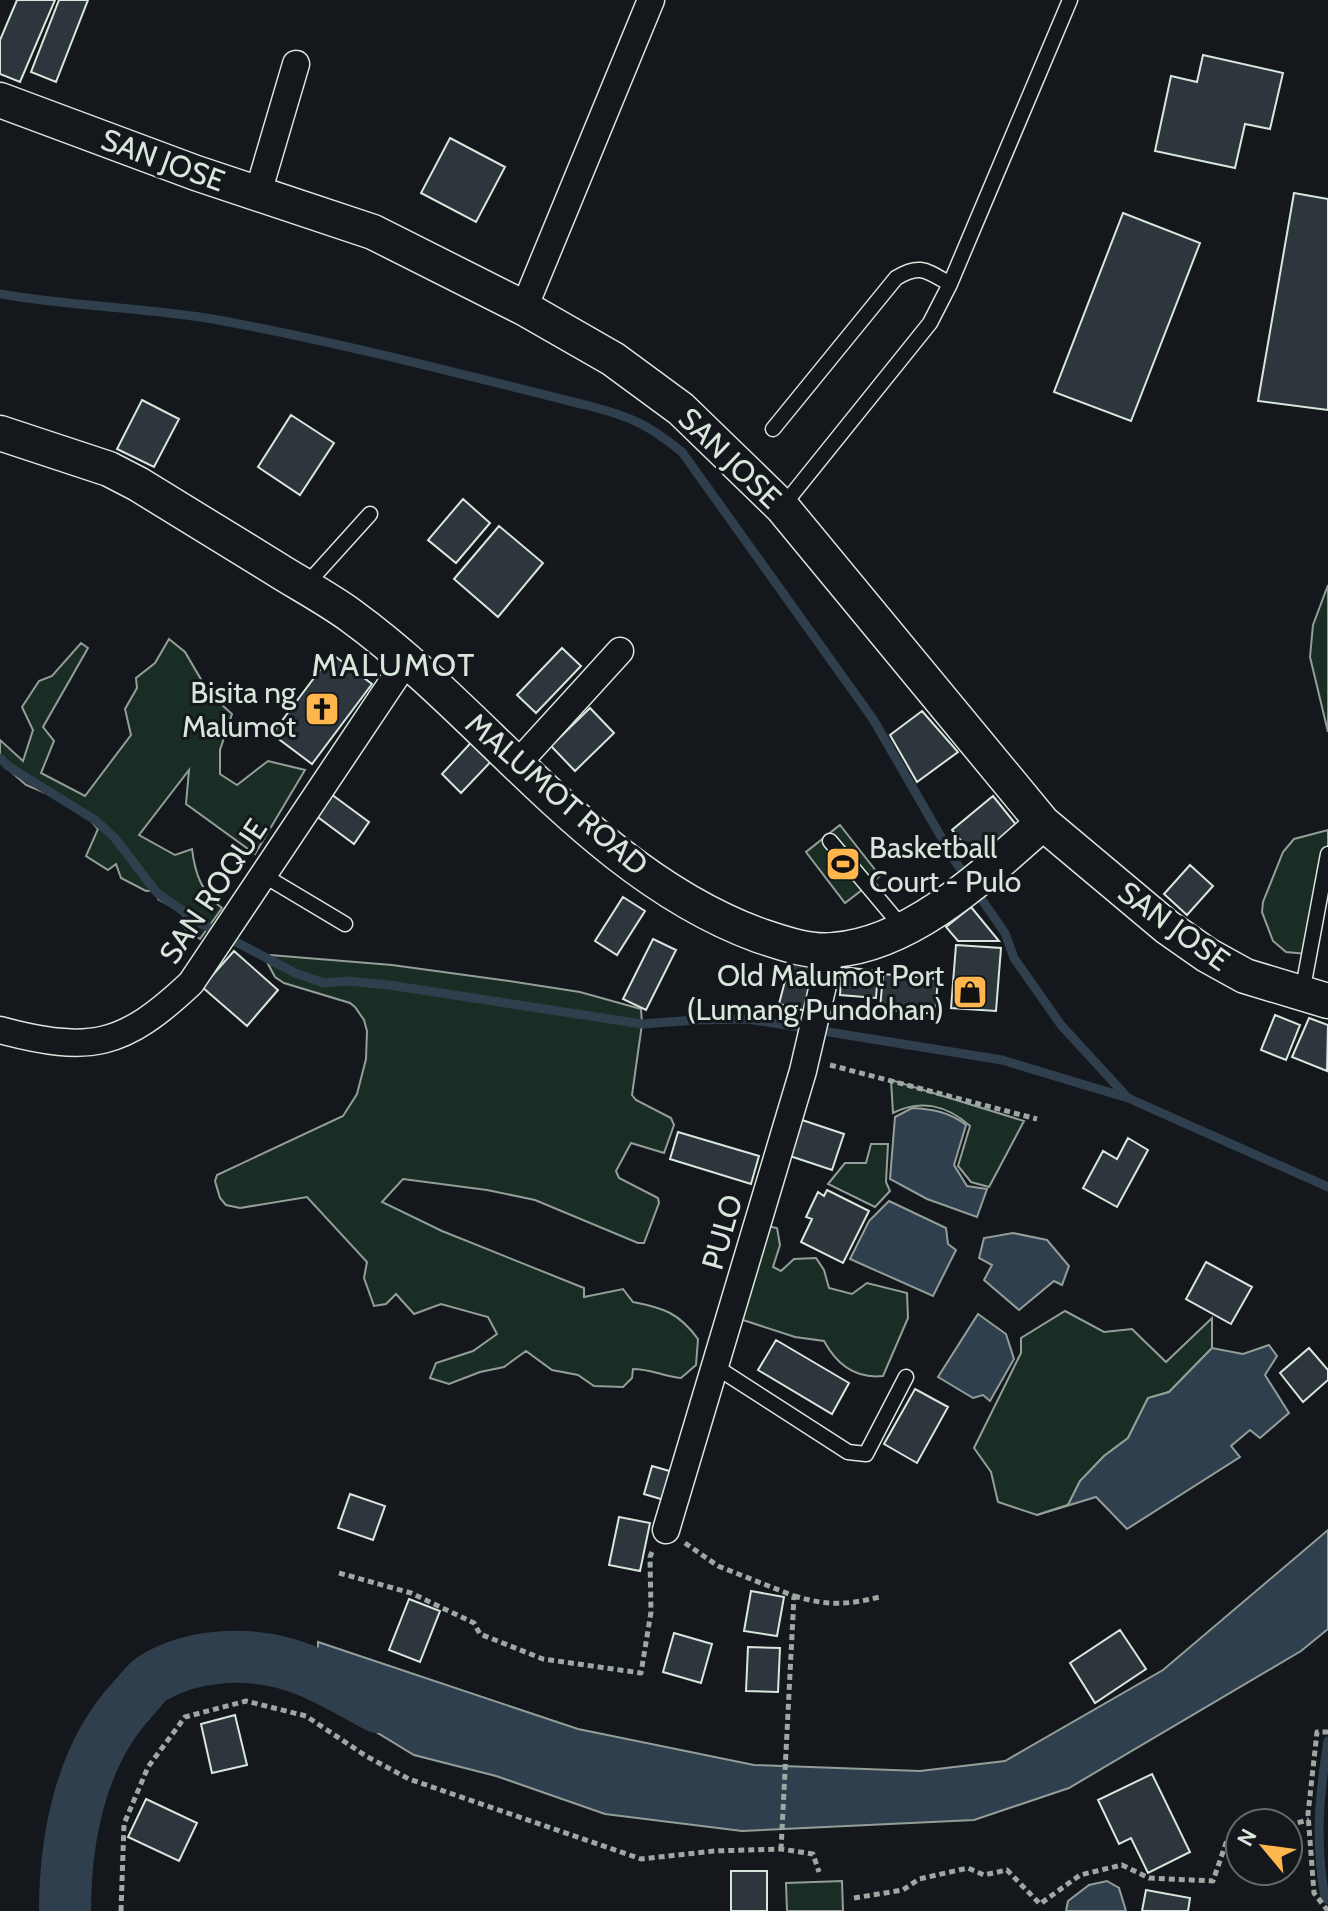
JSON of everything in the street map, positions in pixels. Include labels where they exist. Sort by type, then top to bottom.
[{"type":"street","points":[[524,308],[651,0]]},
{"type":"street","points":[[258,193],[296,64]]},
{"type":"street","name":"SAN JOSE","points":[[0,100],[196,173],[373,232],[524,308],[613,359],[681,409],[782,507],[1043,823],[1167,927],[1207,955],[1245,976],[1315,997]]},
{"type":"street","name":"MALUMOT ROAD","points":[[0,433],[109,469],[138,484],[349,614],[407,660],[616,854],[669,889],[740,928],[787,945],[831,951],[861,946],[903,928],[948,901],[985,874],[1043,823]]},
{"type":"street","points":[[518,763],[620,651]]},
{"type":"street","name":"SAN ROQUE","points":[[0,1030],[55,1043],[96,1042],[124,1034],[158,1015],[191,983],[407,660]]},
{"type":"street","name":"PULO","points":[[666,1530],[805,1060],[831,951]]},
{"type":"lane","points":[[782,507],[930,323],[950,284],[1070,0]]},
{"type":"lane","points":[[773,429],[896,278],[910,269],[925,269],[950,284]]},
{"type":"lane","points":[[304,586],[370,514]]},
{"type":"lane","points":[[830,841],[903,928]]},
{"type":"lane","points":[[1315,997],[1328,854]]},
{"type":"lane","points":[[263,875],[345,924]]},
{"type":"lane","points":[[716,1367],[848,1452],[858,1455],[866,1454],[906,1377]]},
{"type":"path","points":[[805,1060],[1037,1119]]},
{"type":"path","points":[[339,1573],[411,1593],[474,1623],[480,1634],[543,1659],[641,1673],[651,1612],[650,1557],[666,1530],[718,1566],[794,1596],[825,1605],[851,1604],[880,1597]]},
{"type":"path","points":[[781,1849],[794,1596]]},
{"type":"path","points":[[121,1911],[124,1824],[148,1767],[185,1717],[246,1701],[306,1716],[366,1756],[409,1779],[641,1859],[714,1851],[781,1849],[813,1854],[819,1872]]},
{"type":"path","points":[[1328,1732],[1317,1732],[1309,1820],[1314,1893],[1328,1911]]},
{"type":"path","points":[[1304,1821],[1309,1820]]},
{"type":"path","points":[[1040,1904],[1080,1875],[1122,1865],[1149,1878],[1213,1881],[1224,1849]]},
{"type":"path","points":[[854,1898],[903,1890],[919,1879],[968,1868],[984,1875],[1007,1870],[1043,1911]]},
{"type":"green space","points":[[1328,585],[1328,732],[1310,657],[1313,625]]},
{"type":"green space","points":[[169,639],[185,652],[209,693],[232,714],[220,750],[220,774],[237,785],[268,761],[305,770],[255,854],[186,804],[189,770],[139,835],[175,855],[192,849],[201,882],[209,896],[222,908],[200,939],[185,929],[183,913],[158,899],[156,890],[146,891],[121,878],[116,864],[108,870],[86,856],[98,829],[79,807],[26,785],[0,762],[0,740],[23,761],[33,730],[22,707],[39,681],[52,676],[81,643],[88,648],[43,727],[54,741],[41,773],[85,796],[131,735],[125,709],[137,688],[136,678],[155,663]]},
{"type":"green space","name":"Basketball Court - Pulo","points":[[840,825],[880,876],[845,903],[806,852]]},
{"type":"green space","points":[[1328,830],[1328,879],[1307,954],[1286,952],[1273,941],[1262,912],[1263,902],[1283,852],[1294,839]]},
{"type":"green space","points":[[270,955],[392,965],[509,981],[580,992],[641,1009],[642,1024],[632,1095],[671,1118],[674,1125],[664,1153],[631,1143],[616,1171],[619,1178],[658,1198],[659,1203],[644,1243],[535,1200],[487,1190],[403,1179],[382,1202],[442,1231],[584,1288],[584,1297],[623,1289],[633,1302],[670,1313],[698,1339],[696,1365],[681,1378],[633,1369],[632,1378],[623,1387],[594,1386],[578,1375],[552,1370],[526,1351],[504,1367],[449,1384],[430,1378],[436,1363],[473,1351],[497,1334],[488,1317],[441,1304],[414,1314],[396,1294],[386,1304],[374,1306],[364,1278],[367,1262],[307,1197],[240,1208],[226,1205],[220,1198],[215,1181],[217,1175],[343,1116],[357,1094],[366,1059],[367,1031],[355,1007],[284,983],[275,977],[266,960]]},
{"type":"green space","points":[[891,1080],[1024,1121],[989,1187],[971,1182],[958,1166],[970,1126],[952,1113],[933,1106],[913,1106],[893,1113]]},
{"type":"green space","points":[[871,1144],[888,1144],[886,1182],[890,1191],[875,1207],[828,1184],[845,1163],[866,1163]]},
{"type":"green space","points":[[762,1225],[777,1228],[780,1245],[773,1267],[781,1271],[794,1259],[816,1258],[824,1270],[829,1288],[852,1294],[867,1283],[907,1293],[908,1318],[883,1376],[864,1375],[848,1369],[824,1341],[795,1337],[740,1319]]},
{"type":"green space","points":[[1065,1311],[1104,1332],[1132,1329],[1166,1362],[1212,1318],[1212,1348],[1169,1392],[1148,1398],[1128,1438],[1104,1456],[1080,1481],[1068,1505],[1037,1515],[998,1502],[991,1472],[974,1448],[1021,1353],[1021,1338]]},
{"type":"green space","points":[[842,1881],[843,1911],[787,1911],[786,1883]]},
{"type":"water","points":[[912,1108],[940,1112],[966,1125],[954,1165],[967,1186],[987,1189],[977,1217],[927,1199],[890,1179],[895,1117]]},
{"type":"water","points":[[889,1201],[946,1228],[948,1244],[956,1250],[933,1296],[850,1259],[869,1221]]},
{"type":"water","points":[[1013,1233],[1047,1240],[1069,1266],[1062,1285],[1054,1281],[1019,1310],[984,1280],[992,1265],[979,1258],[984,1238]]},
{"type":"water","points":[[978,1314],[1006,1334],[1014,1359],[990,1401],[983,1395],[973,1398],[938,1377]]},
{"type":"water","points":[[1269,1345],[1277,1356],[1265,1375],[1289,1413],[1260,1438],[1250,1430],[1231,1446],[1240,1457],[1127,1529],[1096,1497],[1037,1515],[1068,1505],[1080,1481],[1104,1456],[1128,1438],[1148,1398],[1169,1392],[1212,1348],[1243,1354]]},
{"type":"water","points":[[1328,1530],[1328,1629],[1301,1651],[1069,1788],[974,1820],[742,1831],[605,1814],[496,1776],[414,1755],[317,1696],[318,1642],[578,1729],[754,1765],[920,1771],[1005,1761],[1163,1670]]},
{"type":"water","points":[[1107,1881],[1119,1888],[1126,1911],[1066,1911],[1068,1901],[1089,1885]]},
{"type":"building","points":[[17,0],[55,0],[20,82],[0,74],[0,40]]},
{"type":"building","points":[[59,0],[88,0],[56,82],[31,72]]},
{"type":"building","points":[[1203,55],[1283,73],[1270,129],[1245,124],[1235,168],[1155,151],[1171,76],[1197,82]]},
{"type":"building","points":[[450,138],[505,167],[476,222],[421,193]]},
{"type":"building","points":[[1294,193],[1328,199],[1328,410],[1258,401]]},
{"type":"building","points":[[1123,213],[1200,243],[1131,421],[1054,392]]},
{"type":"building","points":[[142,400],[179,419],[154,467],[117,449]]},
{"type":"building","points":[[291,415],[334,443],[300,495],[258,467]]},
{"type":"building","points":[[463,499],[490,523],[456,563],[428,540]]},
{"type":"building","points":[[499,526],[543,563],[498,617],[454,579]]},
{"type":"building","points":[[562,648],[581,666],[536,713],[517,695]]},
{"type":"building","name":"Bisita ng Malumot","points":[[332,654],[372,684],[312,764],[272,734]]},
{"type":"building","points":[[590,708],[614,733],[575,771],[551,746]]},
{"type":"building","points":[[922,711],[958,752],[917,782],[890,735]]},
{"type":"building","points":[[479,734],[499,753],[461,793],[442,774]]},
{"type":"building","points":[[331,794],[369,822],[354,844],[315,815]]},
{"type":"building","points":[[993,796],[1022,832],[981,865],[952,830]]},
{"type":"building","points":[[1190,865],[1213,886],[1187,915],[1164,894]]},
{"type":"building","points":[[623,897],[645,911],[617,955],[595,941]]},
{"type":"building","points":[[971,907],[999,941],[958,941],[946,927]]},
{"type":"building","points":[[653,939],[676,950],[646,1010],[623,999]]},
{"type":"building","points":[[956,945],[1001,948],[996,1011],[951,1008]]},
{"type":"building","points":[[234,951],[278,990],[247,1026],[202,987]]},
{"type":"building","points":[[792,954],[818,961],[806,1011],[779,1004]]},
{"type":"building","points":[[842,967],[878,971],[876,998],[840,995]]},
{"type":"building","points":[[883,974],[938,979],[935,1014],[880,1009]]},
{"type":"building","points":[[1275,1015],[1300,1025],[1286,1060],[1261,1050]]},
{"type":"building","points":[[1309,1018],[1328,1025],[1327,1071],[1292,1057]]},
{"type":"building","points":[[799,1119],[844,1134],[832,1170],[787,1155]]},
{"type":"building","points":[[678,1132],[759,1156],[751,1184],[670,1159]]},
{"type":"building","points":[[1128,1138],[1148,1150],[1117,1207],[1083,1188],[1103,1151],[1117,1159]]},
{"type":"building","points":[[827,1190],[869,1211],[843,1263],[801,1242],[812,1219],[806,1217],[818,1192],[824,1196]]},
{"type":"building","points":[[1206,1262],[1252,1287],[1231,1324],[1186,1299]]},
{"type":"building","points":[[776,1340],[849,1383],[832,1414],[758,1370]]},
{"type":"building","points":[[1309,1348],[1328,1370],[1328,1380],[1303,1402],[1280,1373]]},
{"type":"building","points":[[915,1389],[948,1407],[917,1463],[884,1444]]},
{"type":"building","points":[[652,1466],[673,1472],[664,1500],[644,1494]]},
{"type":"building","points":[[350,1494],[385,1506],[373,1540],[338,1528]]},
{"type":"building","points":[[619,1517],[650,1523],[640,1571],[609,1565]]},
{"type":"building","points":[[751,1591],[784,1597],[777,1636],[744,1631]]},
{"type":"building","points":[[409,1599],[440,1611],[420,1662],[389,1650]]},
{"type":"building","points":[[1120,1630],[1146,1669],[1095,1703],[1070,1663]]},
{"type":"building","points":[[674,1633],[712,1644],[701,1683],[663,1672]]},
{"type":"building","points":[[748,1647],[780,1648],[778,1692],[746,1691]]},
{"type":"building","points":[[235,1715],[247,1765],[212,1773],[201,1724]]},
{"type":"building","points":[[1152,1774],[1190,1852],[1148,1873],[1131,1838],[1119,1844],[1098,1800]]},
{"type":"building","points":[[146,1799],[197,1823],[179,1861],[128,1837]]},
{"type":"building","points":[[731,1871],[767,1871],[767,1911],[731,1911]]},
{"type":"building","points":[[1146,1890],[1190,1898],[1188,1911],[1142,1911]]},
{"type":"waterway","points":[[0,294],[191,316],[312,339],[607,411],[660,435],[682,452],[873,719],[955,861],[1005,933],[1014,958],[1061,1025],[1128,1098]]},
{"type":"waterway","points":[[0,758],[95,820],[114,837],[157,893],[202,924],[295,973],[324,983],[348,981],[389,985],[642,1024],[748,1019],[1002,1060],[1128,1098],[1328,1187]]},
{"type":"waterway","points":[[65,1911],[68,1855],[79,1799],[88,1772],[114,1722],[153,1678],[200,1660],[252,1657],[309,1672],[378,1707]]},
{"type":"waterway","points":[[1328,1741],[1320,1800],[1319,1838],[1325,1898],[1328,1900]]},
{"type":"place","name":"Bisita ng Malumot","points":[[322,709]]},
{"type":"place","name":"Basketball Court - Pulo","points":[[843,864]]},
{"type":"place","name":"Old Malumot Port (Lumang Pundohan)","points":[[970,992]]},
{"type":"district","name":"MALUMOT","points":[[394,664]]}]
